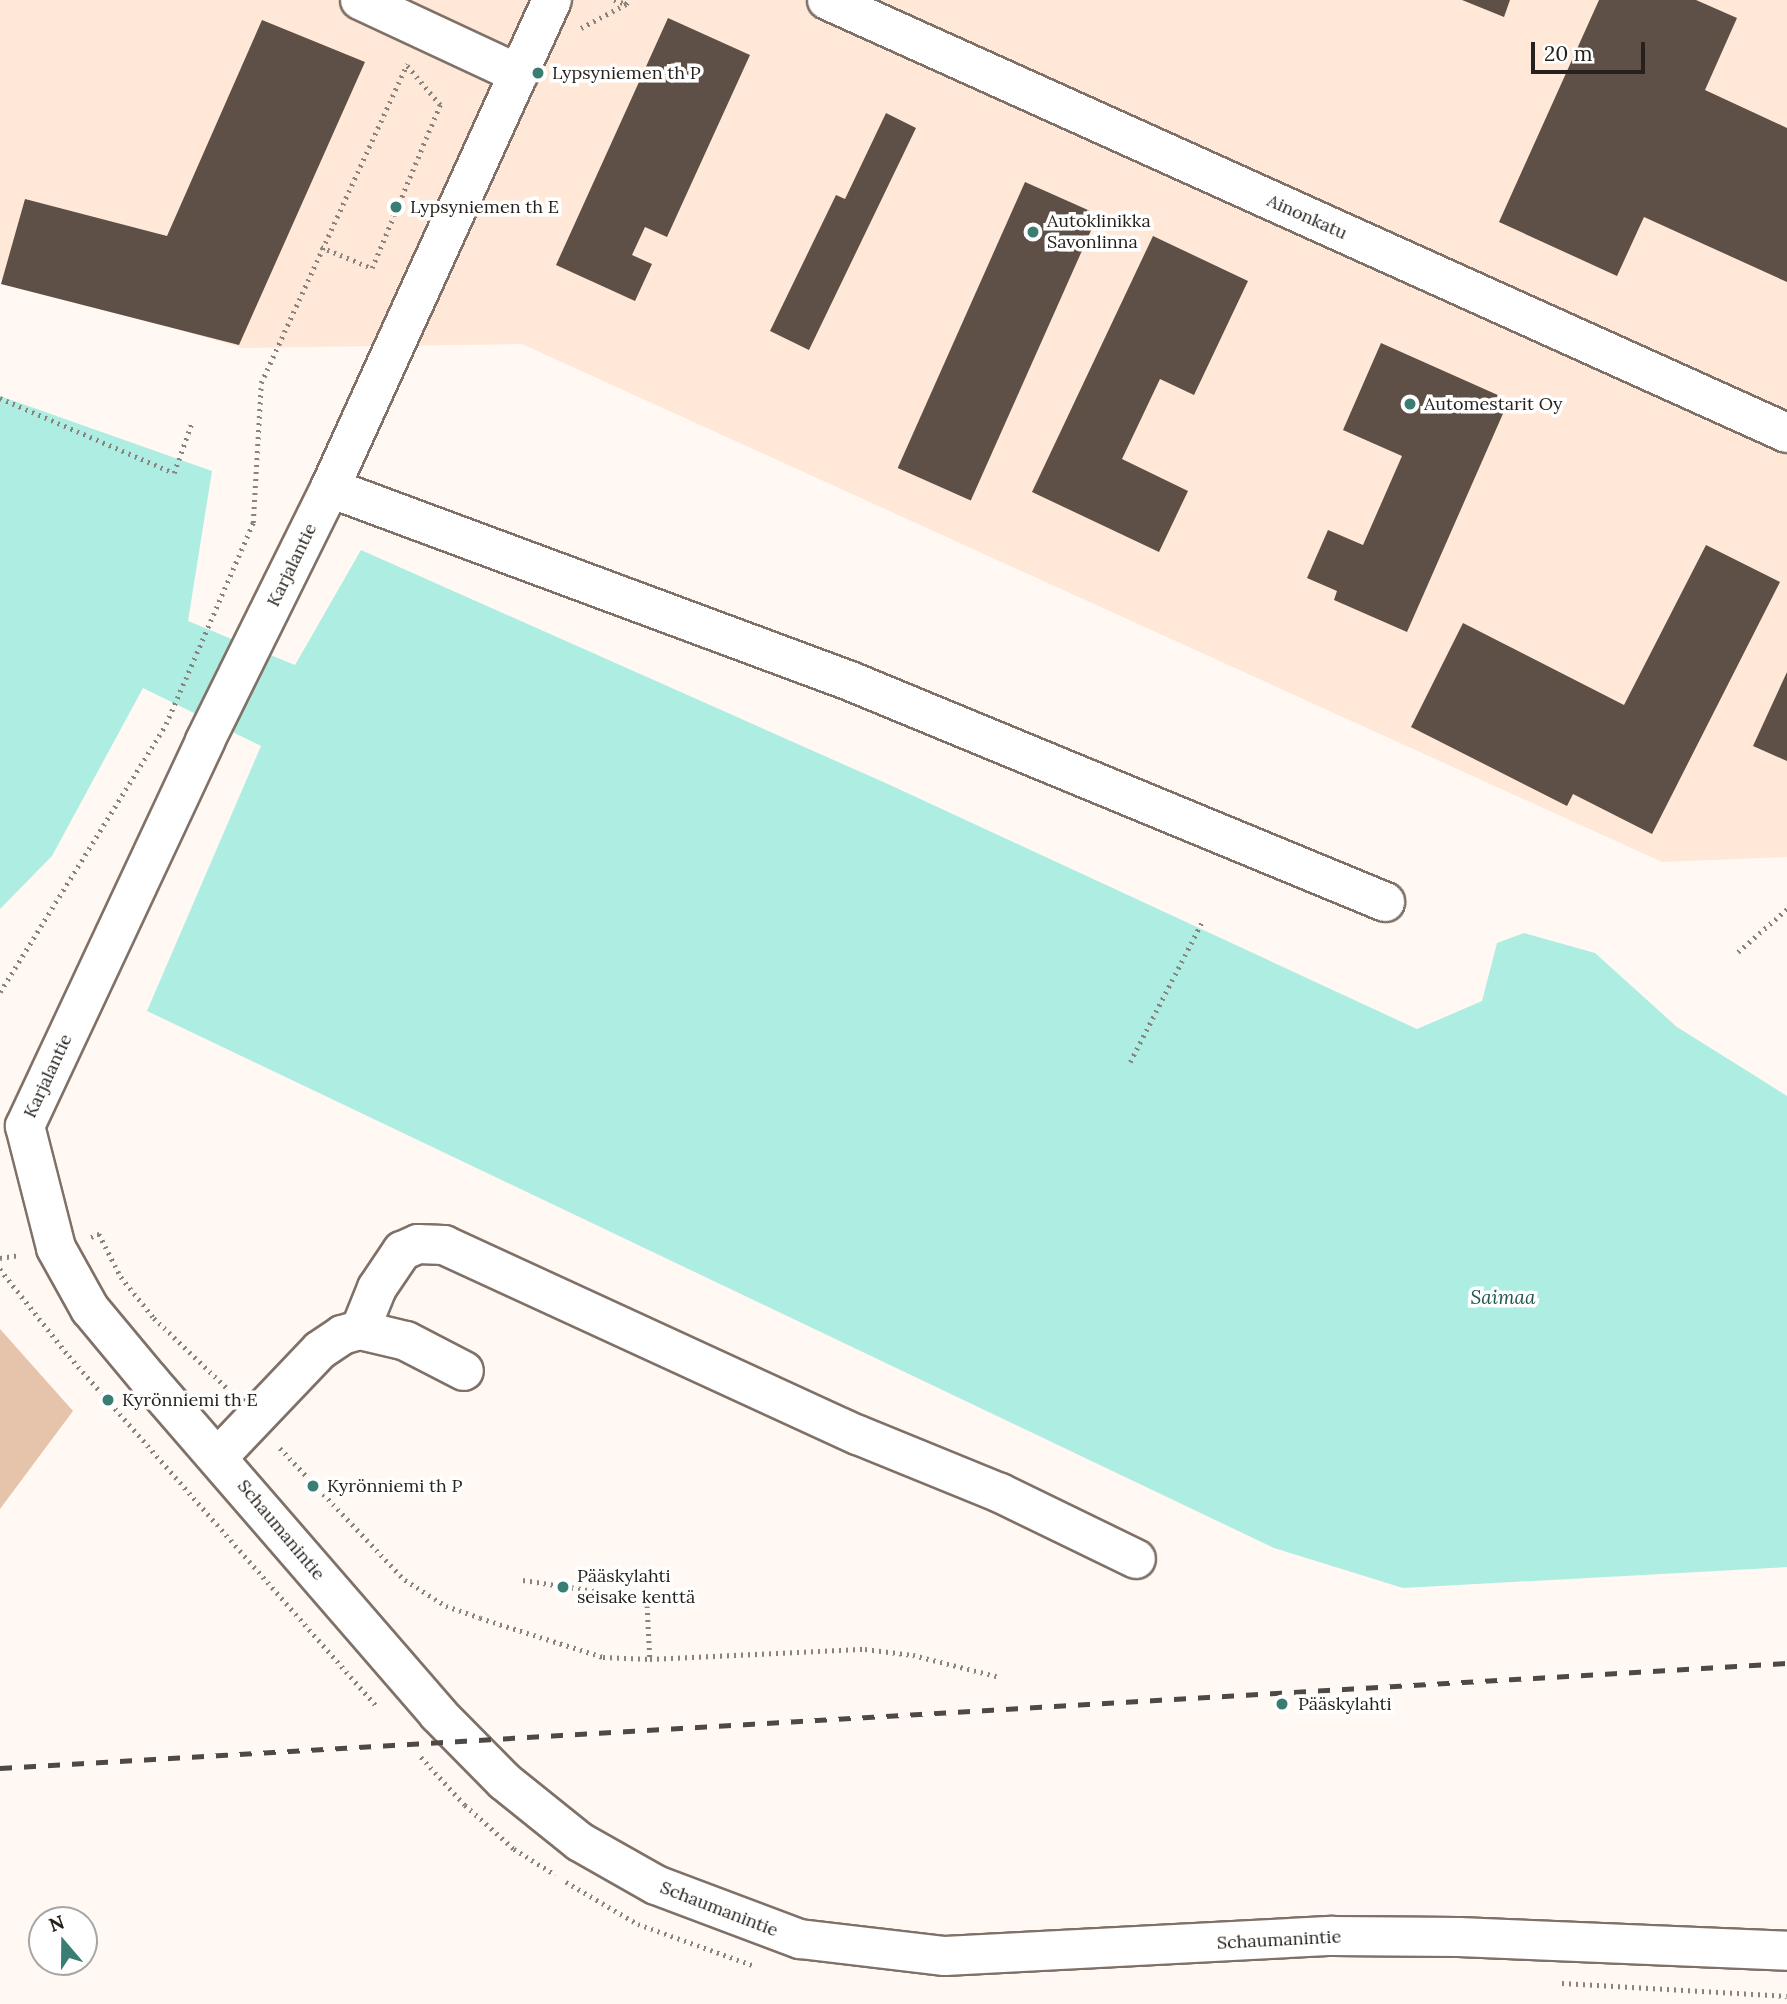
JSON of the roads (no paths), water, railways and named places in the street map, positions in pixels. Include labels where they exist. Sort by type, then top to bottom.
[{"type":"street","points":[[359,0],[519,74]]},
{"type":"street","name":"Karjalantie","points":[[12,1120],[330,488],[552,0]]},
{"type":"street","name":"Ainonkatu","points":[[827,0],[1787,433]]},
{"type":"street","points":[[330,488],[850,681],[1385,902]]},
{"type":"street","name":"Schaumanintie","points":[[12,1120],[56,1248],[90,1308],[438,1714],[503,1781],[580,1842],[656,1885],[800,1939],[946,1956],[1332,1936],[1459,1937],[1787,1951]]},
{"type":"street","points":[[360,1330],[377,1288],[402,1251],[418,1244],[444,1245],[1136,1559]]},
{"type":"street","points":[[219,1456],[320,1350],[360,1330],[406,1340],[464,1371]]},
{"type":"water","name":"Saimaa","points":[[0,396],[212,471],[188,621],[295,665],[361,550],[890,785],[1417,1029],[1482,1001],[1497,943],[1524,933],[1595,953],[1677,1027],[1787,1096],[1787,1567],[1403,1588],[1274,1548],[147,1011],[261,746],[143,688],[52,856],[0,909]]},
{"type":"railway","points":[[0,1768],[1787,1663]]},
{"type":"place","name":"Lypsyniemen th P","points":[[538,73]]},
{"type":"place","name":"Lypsyniemen th E","points":[[396,207]]},
{"type":"place","name":"Autoklinikka Savonlinna","points":[[1033,232]]},
{"type":"place","name":"Automestarit Oy","points":[[1410,404]]},
{"type":"place","name":"Kyrönniemi th E","points":[[108,1400]]},
{"type":"place","name":"Kyrönniemi th P","points":[[313,1486]]},
{"type":"place","name":"Pääskylahti seisake kenttä","points":[[563,1587]]},
{"type":"place","name":"Pääskylahti","points":[[1282,1704]]}]
